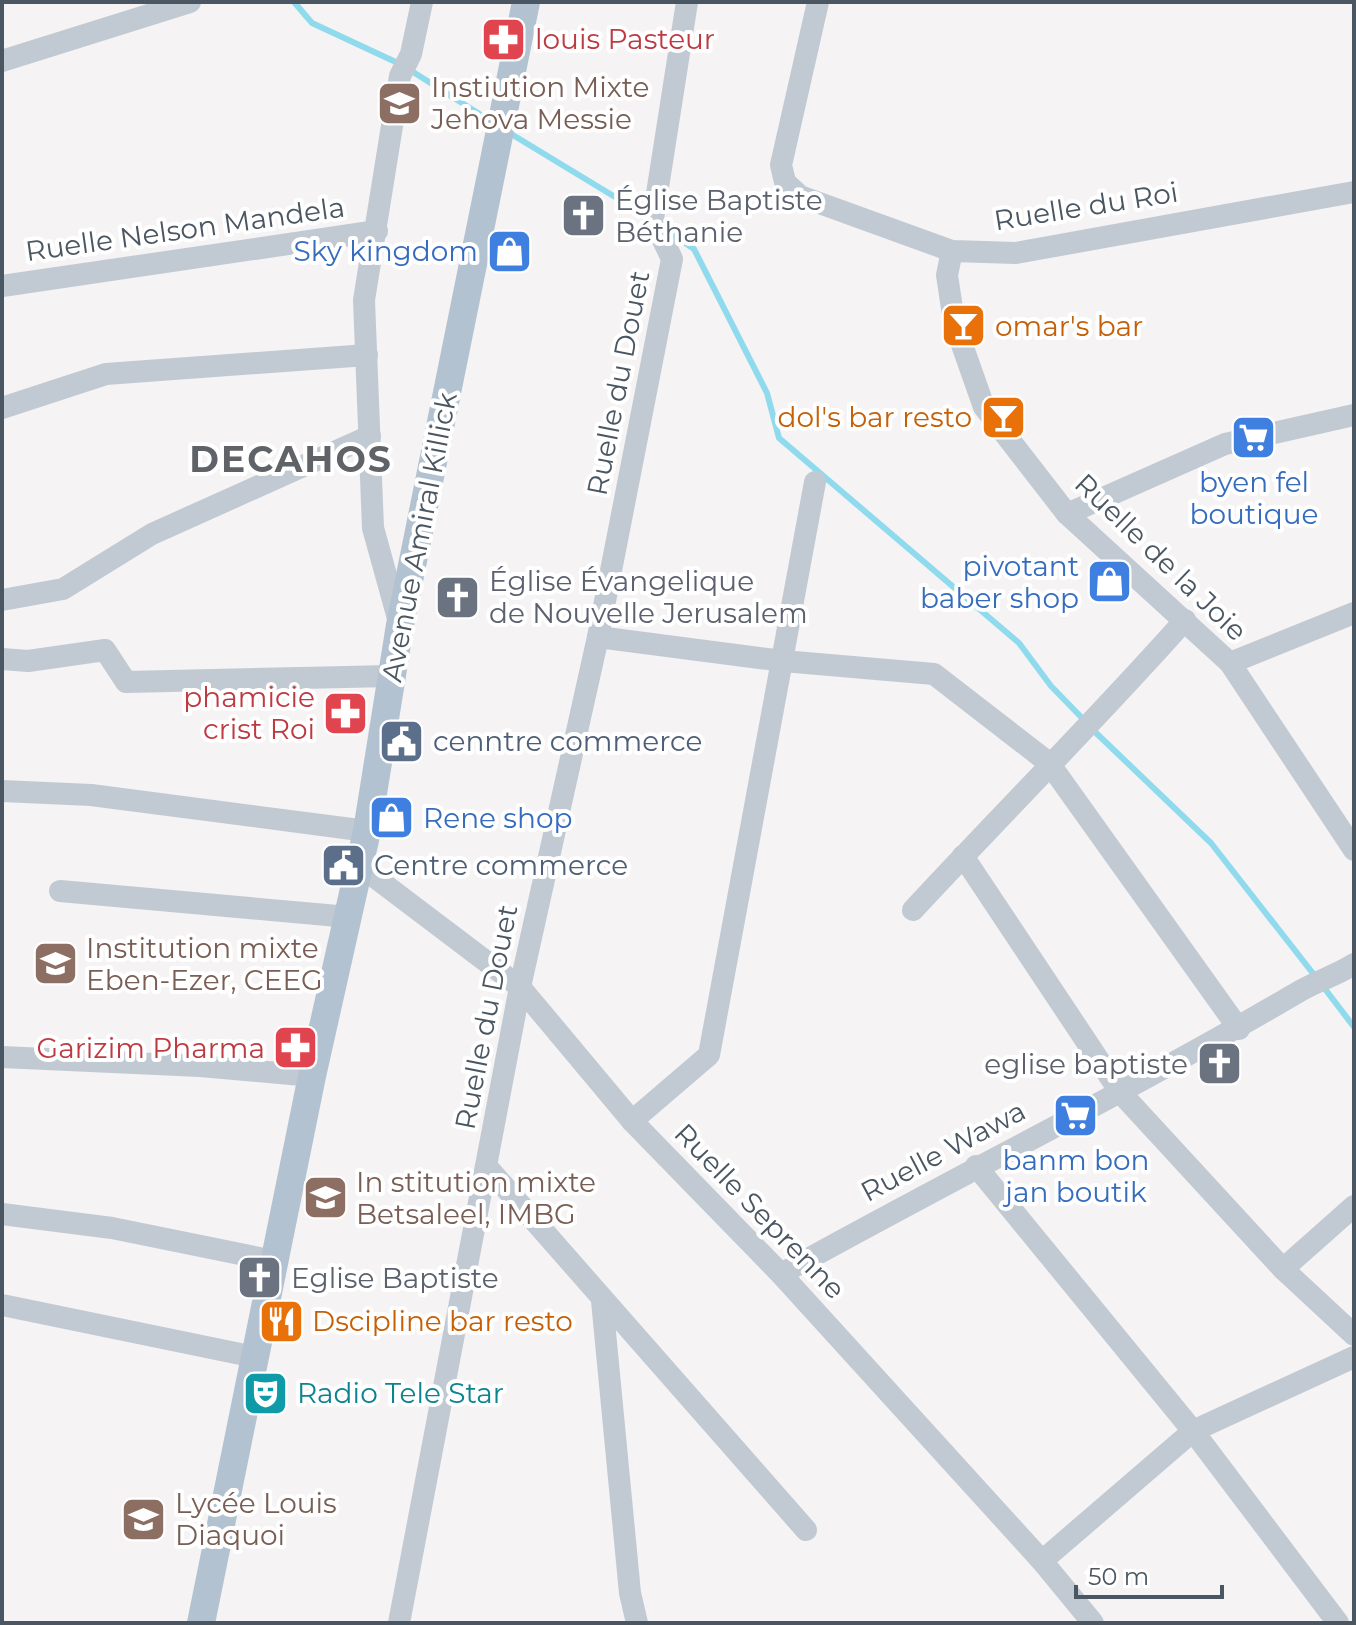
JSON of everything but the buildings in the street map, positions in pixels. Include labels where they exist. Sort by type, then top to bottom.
[{"type":"main road","name":"Avenue Amiral Killick","points":[[201,1623],[312,1076],[360,866],[400,625],[526,2]]},
{"type":"street","points":[[2,61],[190,2]]},
{"type":"street","points":[[400,625],[373,528],[364,300],[400,76],[411,54],[422,2]]},
{"type":"street","name":"Ruelle du Douet","points":[[399,1623],[520,987],[598,637],[672,259],[653,219],[687,2]]},
{"type":"street","name":"Ruelle du Roi","points":[[818,2],[781,165],[785,182],[800,196],[952,251],[1016,253],[1354,192]]},
{"type":"street","name":"Ruelle Nelson Mandela","points":[[2,286],[377,231]]},
{"type":"street","name":"Ruelle de la Joie","points":[[952,251],[947,275],[954,322],[984,407],[1067,514],[1230,663],[1346,821],[1354,850]]},
{"type":"street","points":[[2,408],[106,374],[367,355]]},
{"type":"street","points":[[1067,514],[1225,444],[1354,415]]},
{"type":"street","points":[[2,600],[63,589],[152,534],[370,436]]},
{"type":"street","points":[[632,1121],[709,1055],[815,482]]},
{"type":"street","points":[[1230,663],[1354,613]]},
{"type":"street","points":[[913,910],[1049,763],[1106,709],[1185,620]]},
{"type":"street","points":[[598,637],[783,661],[934,674],[1049,763],[1239,1029]]},
{"type":"street","points":[[2,659],[28,661],[105,650],[126,682],[391,676]]},
{"type":"street","points":[[2,791],[91,795],[367,831]]},
{"type":"street","points":[[963,856],[1120,1092],[1283,1269],[1354,1335]]},
{"type":"street","name":"Ruelle Seprenne","points":[[360,866],[520,987],[632,1121],[781,1274],[1042,1561],[1093,1623]]},
{"type":"street","points":[[60,891],[349,917]]},
{"type":"street","name":"Ruelle Wawa","points":[[781,1274],[1351,966]]},
{"type":"street","points":[[2,1057],[200,1066],[312,1076]]},
{"type":"street","points":[[976,1166],[1193,1431],[1338,1623]]},
{"type":"street","points":[[488,1168],[806,1530]]},
{"type":"street","points":[[1283,1269],[1354,1206]]},
{"type":"street","points":[[2,1214],[112,1228],[274,1261]]},
{"type":"street","points":[[602,1301],[630,1593],[637,1623]]},
{"type":"street","points":[[2,1305],[255,1357]]},
{"type":"street","points":[[1042,1561],[1193,1431],[1354,1357]]},
{"type":"waterway","points":[[294,2],[312,23],[400,64]]},
{"type":"waterway","points":[[410,70],[492,122]]},
{"type":"waterway","points":[[508,132],[648,217]]},
{"type":"waterway","points":[[666,230],[694,249],[767,393],[779,438],[1019,643],[1051,686],[1085,721]]},
{"type":"waterway","points":[[1093,730],[1211,843],[1315,976]]},
{"type":"waterway","points":[[1322,985],[1354,1027]]},
{"type":"place","name":"louis Pasteur","points":[[504,39]]},
{"type":"place","name":"Instiution Mixte Jehova Messie","points":[[400,103]]},
{"type":"place","name":"Église Baptiste Béthanie","points":[[584,216]]},
{"type":"place","name":"Sky kingdom","points":[[509,251]]},
{"type":"place","name":"omar's bar","points":[[964,326]]},
{"type":"place","name":"dol's bar resto","points":[[1003,417]]},
{"type":"place","name":"byen fel boutique","points":[[1254,438]]},
{"type":"place","name":"pivotant baber shop","points":[[1110,582]]},
{"type":"place","name":"Église Évangelique de Nouvelle Jerusalem","points":[[458,597]]},
{"type":"place","name":"phamicie crist Roi","points":[[346,713]]},
{"type":"place","name":"cenntre commerce","points":[[402,741]]},
{"type":"place","name":"Rene shop","points":[[392,818]]},
{"type":"place","name":"Centre commerce","points":[[343,865]]},
{"type":"place","name":"Institution mixte Eben-Ezer, CEEG","points":[[55,964]]},
{"type":"place","name":"Garizim Pharma","points":[[296,1048]]},
{"type":"place","name":"eglise baptiste","points":[[1219,1064]]},
{"type":"place","name":"banm bon jan boutik","points":[[1076,1115]]},
{"type":"place","name":"In stitution mixte Betsaleel, IMBG","points":[[325,1198]]},
{"type":"place","name":"Eglise Baptiste","points":[[260,1278]]},
{"type":"place","name":"Dscipline bar resto","points":[[281,1321]]},
{"type":"place","name":"Radio Tele Star","points":[[266,1393]]},
{"type":"place","name":"Lycée Louis Diaquoi","points":[[144,1519]]},
{"type":"district","name":"DECAHOS","points":[[291,459]]}]
